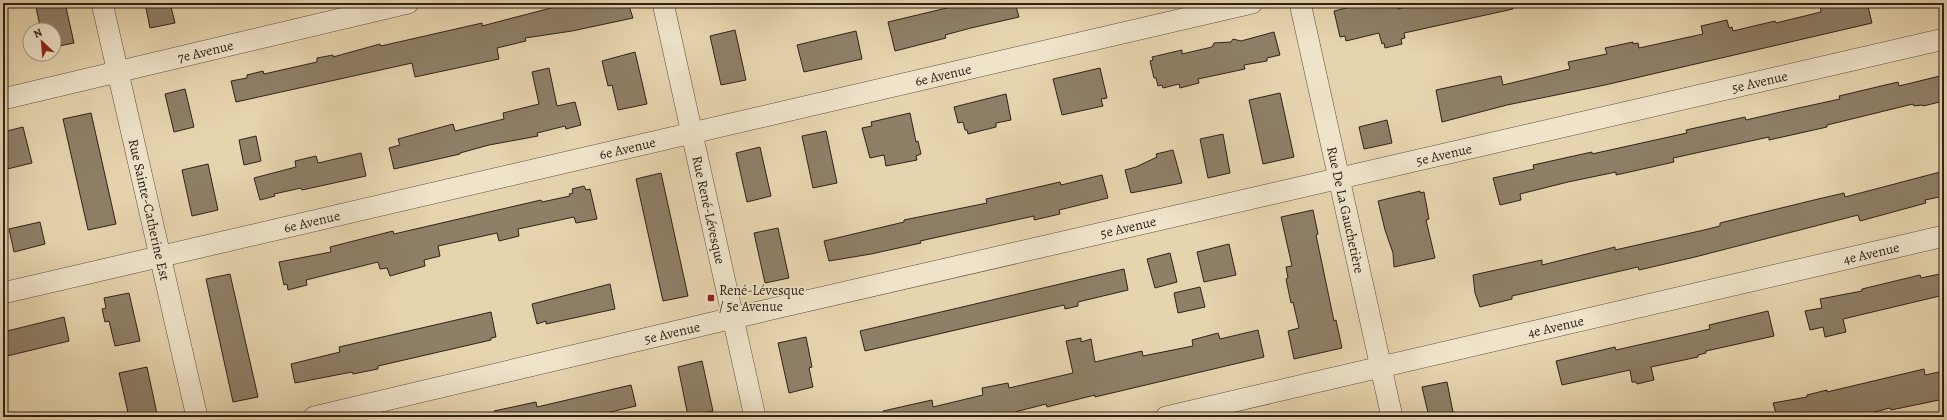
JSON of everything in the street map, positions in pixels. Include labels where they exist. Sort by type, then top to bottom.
[{"type":"street","name":"Rue Sainte-Catherine Est","points":[[102,3],[117,74],[161,256],[197,417]]},
{"type":"street","name":"7e Avenue","points":[[3,100],[117,74],[408,3]]},
{"type":"street","name":"Rue René-Lévesque","points":[[663,3],[754,417]]},
{"type":"street","name":"6e Avenue","points":[[3,293],[1252,3]]},
{"type":"street","name":"Rue De La Gauchetière","points":[[1300,3],[1338,180],[1392,417]]},
{"type":"street","name":"5e Avenue","points":[[314,417],[733,318],[1338,180],[1944,39]]},
{"type":"street","name":"4e Avenue","points":[[1166,417],[1944,236]]},
{"type":"building","points":[[35,3],[65,3],[74,43],[62,45],[62,22],[39,22]]},
{"type":"building","points":[[145,3],[170,3],[175,23],[150,28]]},
{"type":"building","points":[[570,3],[628,3],[633,18],[572,31],[525,38],[526,41],[497,48],[499,59],[415,77],[412,63],[236,102],[231,81],[247,78],[247,75],[263,71],[264,74],[317,62],[317,58],[333,55],[333,57],[380,44],[381,46],[482,23],[482,26]]},
{"type":"building","points":[[954,3],[1015,3],[1019,17],[945,35],[946,38],[895,51],[888,22],[955,6]]},
{"type":"building","points":[[1366,3],[1397,3],[1398,9],[1421,3],[1512,3],[1513,9],[1404,33],[1405,38],[1401,39],[1402,44],[1385,48],[1384,43],[1382,44],[1379,33],[1346,41],[1345,36],[1340,37],[1334,11]]},
{"type":"building","points":[[1820,3],[1867,3],[1872,23],[1605,85],[1507,105],[1442,122],[1436,90],[1501,76],[1503,85],[1570,69],[1568,62],[1607,54],[1605,48],[1633,42],[1633,44],[1638,43],[1639,48],[1703,34],[1701,26],[1727,20],[1729,28],[1732,27],[1733,31],[1775,21],[1776,23],[1821,12]]},
{"type":"building","points":[[735,30],[746,80],[721,85],[710,36]]},
{"type":"building","points":[[856,31],[862,59],[804,72],[797,45]]},
{"type":"building","points":[[1274,32],[1280,55],[1267,58],[1267,61],[1244,65],[1245,69],[1198,79],[1199,83],[1180,88],[1179,84],[1163,88],[1162,85],[1158,86],[1156,78],[1154,78],[1150,61],[1153,60],[1152,57],[1182,50],[1182,54],[1212,47],[1214,43],[1231,42],[1233,39],[1241,41]]},
{"type":"building","points":[[635,52],[647,104],[618,110],[612,85],[608,86],[602,61]]},
{"type":"building","points":[[549,68],[557,106],[575,102],[581,125],[566,129],[565,126],[537,133],[538,136],[489,145],[460,154],[394,169],[389,148],[400,145],[398,139],[453,124],[455,131],[504,119],[503,113],[539,104],[532,72]]},
{"type":"building","points":[[1100,68],[1107,98],[1101,99],[1103,106],[1062,115],[1053,79]]},
{"type":"building","points":[[1944,75],[1944,101],[1923,106],[1914,106],[1913,104],[1827,125],[1827,127],[1769,140],[1769,137],[1673,158],[1674,162],[1616,175],[1616,172],[1568,182],[1520,194],[1521,200],[1500,205],[1493,178],[1534,169],[1533,165],[1592,152],[1592,154],[1687,133],[1686,130],[1745,117],[1746,120],[1840,99],[1839,96],[1898,82],[1899,86]]},
{"type":"building","points":[[185,89],[194,127],[174,132],[165,94]]},
{"type":"building","points":[[1280,93],[1294,157],[1263,164],[1249,100]]},
{"type":"building","points":[[1006,94],[1011,120],[996,123],[996,127],[968,134],[967,130],[965,130],[963,122],[958,123],[954,107]]},
{"type":"building","points":[[91,113],[116,224],[88,230],[63,119]]},
{"type":"building","points":[[910,113],[916,142],[918,141],[921,154],[916,156],[917,160],[886,166],[884,155],[870,158],[862,128],[872,126],[871,122]]},
{"type":"building","points":[[1387,120],[1392,143],[1364,149],[1359,127]]},
{"type":"building","points":[[23,127],[32,163],[3,170],[3,132]]},
{"type":"building","points":[[826,131],[837,183],[813,188],[802,136]]},
{"type":"building","points":[[1223,134],[1230,173],[1208,178],[1200,139]]},
{"type":"building","points":[[256,136],[261,161],[244,165],[239,140]]},
{"type":"building","points":[[760,147],[771,196],[747,202],[736,153]]},
{"type":"building","points":[[1173,150],[1182,183],[1131,193],[1125,170],[1136,167],[1157,157],[1156,154]]},
{"type":"building","points":[[361,153],[366,176],[302,190],[301,188],[274,194],[275,196],[260,200],[254,178],[296,167],[295,161],[316,156],[318,163]]},
{"type":"building","points":[[208,164],[218,210],[192,216],[182,170]]},
{"type":"building","points":[[1944,171],[1944,196],[1925,200],[1926,203],[1860,221],[1858,215],[1695,257],[1639,270],[1638,267],[1512,296],[1512,299],[1480,307],[1475,293],[1473,275],[1542,260],[1542,265],[1615,247],[1615,250],[1704,230],[1720,226],[1720,223],[1844,193],[1845,197]]},
{"type":"building","points":[[661,173],[688,296],[663,301],[636,179]]},
{"type":"building","points":[[1102,175],[1108,198],[1059,210],[1060,214],[1034,220],[1034,216],[920,241],[921,243],[871,254],[829,261],[824,241],[904,222],[904,220],[987,203],[986,199],[1060,182],[1061,185]]},
{"type":"building","points":[[584,186],[586,190],[590,189],[597,219],[576,223],[574,217],[518,229],[519,236],[499,241],[497,233],[438,246],[440,256],[424,260],[425,266],[390,276],[387,268],[380,269],[378,262],[306,280],[307,285],[288,290],[287,284],[284,285],[279,262],[331,252],[330,247],[393,231],[394,234],[541,200],[542,202],[570,196],[569,194],[573,193],[572,189]]},
{"type":"building","points":[[1420,191],[1420,193],[1424,192],[1429,219],[1426,220],[1435,258],[1394,267],[1393,253],[1385,230],[1378,201]]},
{"type":"building","points":[[1313,210],[1318,234],[1316,235],[1334,321],[1336,320],[1342,348],[1294,359],[1288,331],[1299,328],[1293,302],[1291,303],[1286,279],[1288,278],[1286,267],[1292,266],[1281,217]]},
{"type":"building","points":[[40,222],[45,244],[14,252],[9,229]]},
{"type":"building","points":[[778,228],[789,278],[765,283],[754,233]]},
{"type":"building","points":[[1229,244],[1236,275],[1204,282],[1197,252]]},
{"type":"building","points":[[1170,253],[1177,282],[1155,288],[1147,259]]},
{"type":"building","points":[[1124,269],[1128,290],[1078,302],[1078,306],[1065,309],[1064,305],[865,351],[860,331]]},
{"type":"building","points":[[1944,273],[1944,295],[1843,319],[1846,332],[1825,337],[1823,327],[1810,330],[1805,311],[1822,308],[1820,299],[1862,291],[1862,289],[1920,275],[1921,278]]},
{"type":"building","points":[[230,274],[258,397],[233,402],[206,279]]},
{"type":"building","points":[[610,284],[615,309],[546,324],[546,321],[537,324],[532,304]]},
{"type":"building","points":[[1200,287],[1205,307],[1178,313],[1174,293]]},
{"type":"building","points":[[129,293],[140,341],[115,346],[109,321],[105,322],[102,309],[106,308],[104,298]]},
{"type":"building","points":[[1768,311],[1774,336],[1706,351],[1706,353],[1698,355],[1698,357],[1651,367],[1654,380],[1637,384],[1636,382],[1632,382],[1630,370],[1562,385],[1556,361],[1615,347],[1616,350],[1710,329],[1709,325]]},
{"type":"building","points":[[491,312],[496,337],[491,338],[491,340],[378,366],[378,369],[353,374],[352,372],[295,383],[291,364],[340,352],[339,347]]},
{"type":"building","points":[[64,317],[69,341],[3,357],[3,332]]},
{"type":"building","points":[[1258,330],[1264,357],[1095,397],[1095,395],[1047,407],[1046,404],[1015,412],[1016,417],[884,417],[883,411],[932,400],[933,407],[983,395],[982,388],[1008,383],[1009,388],[1073,373],[1066,341],[1081,338],[1081,342],[1091,339],[1095,362],[1142,351],[1143,356],[1193,346],[1192,340],[1218,333],[1220,339]]},
{"type":"building","points":[[806,337],[812,367],[809,368],[813,387],[789,393],[778,343]]},
{"type":"building","points":[[702,361],[713,411],[688,416],[678,367]]},
{"type":"building","points":[[147,367],[157,414],[144,417],[129,417],[119,373]]},
{"type":"building","points":[[1924,369],[1925,375],[1944,371],[1944,399],[1891,410],[1890,408],[1863,415],[1864,417],[1777,417],[1773,403],[1807,397],[1807,395],[1827,390],[1827,392]]},
{"type":"building","points":[[1447,382],[1453,412],[1429,417],[1422,387]]},
{"type":"building","points":[[631,385],[636,406],[589,417],[495,417],[494,411],[536,402],[537,407]]},
{"type":"place","name":"René-Lévesque / 5e Avenue","points":[[711,298]]}]
